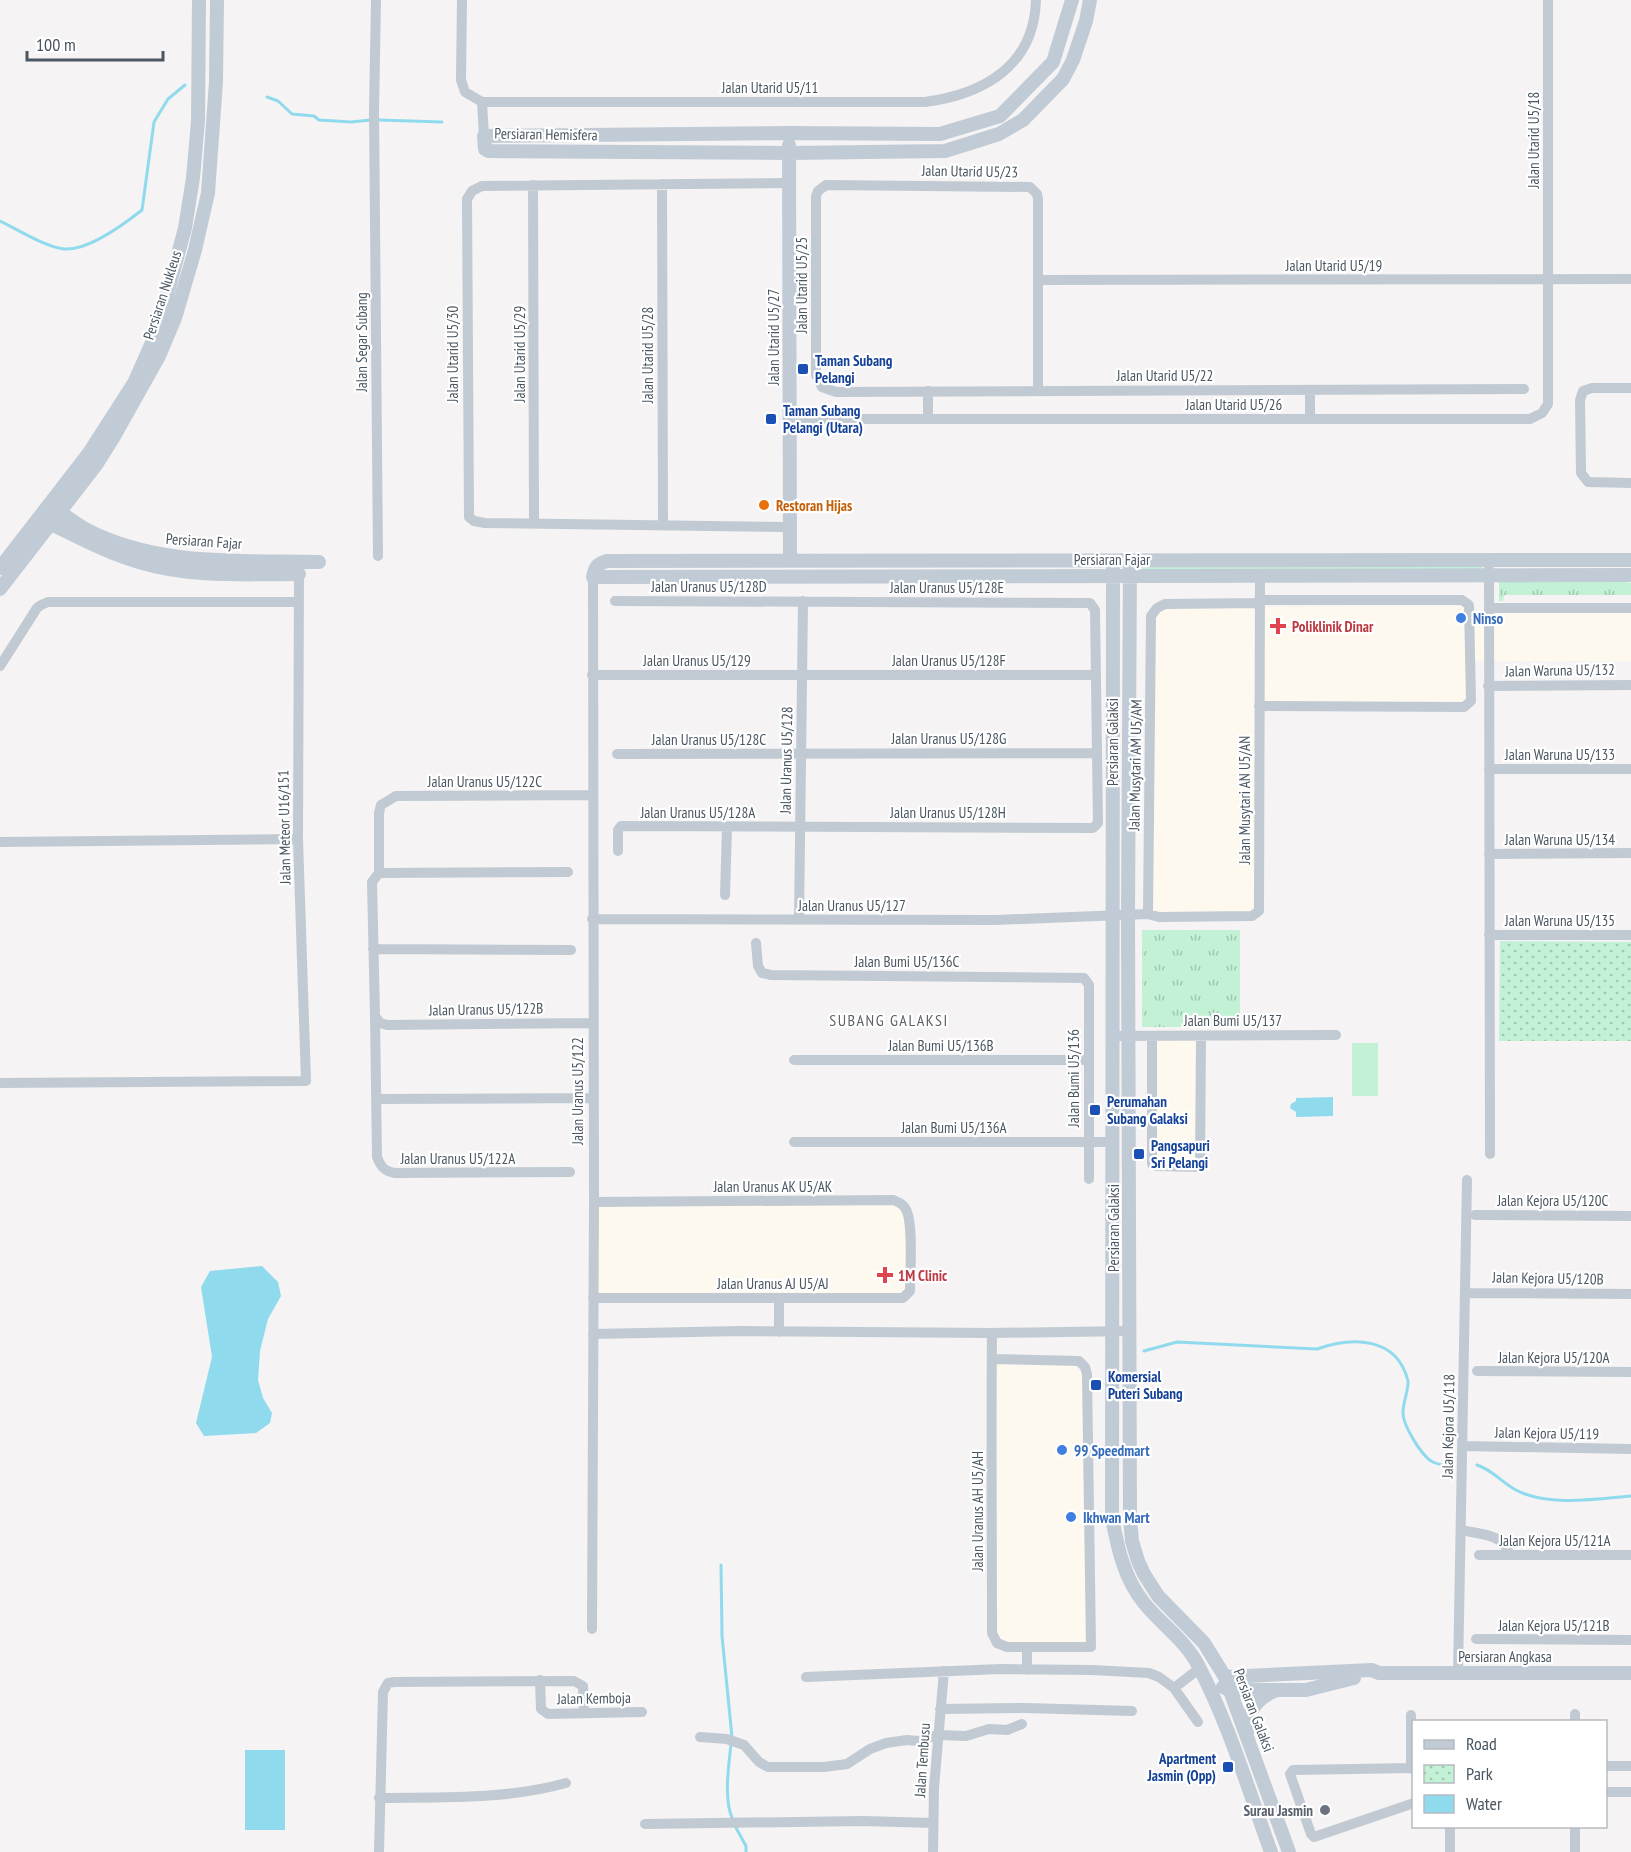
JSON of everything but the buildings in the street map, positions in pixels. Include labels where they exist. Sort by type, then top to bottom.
[{"type":"street","name":"Persiaran Nukleus","points":[[0,567],[89,453],[134,383],[158,328],[185,228],[193,178],[198,121],[199,0]]},
{"type":"street","name":"Persiaran Nukleus","points":[[0,589],[96,465],[159,356],[175,318],[195,250],[208,193],[216,82],[217,0]]},
{"type":"street","name":"Jalan Segar Subang","points":[[376,0],[374,129],[378,556]]},
{"type":"street","points":[[462,0],[461,80],[465,92],[482,102],[484,136]]},
{"type":"street","name":"Jalan Utarid U5/11","points":[[482,102],[925,102],[942,100],[977,89],[1007,69],[1020,55],[1029,37],[1036,12],[1036,0]]},
{"type":"street","name":"Persiaran Hemisfera","points":[[1072,0],[1053,62],[1000,116],[940,134],[484,136],[485,149],[488,151],[789,153],[945,151],[999,134],[1023,120],[1063,79],[1073,60],[1093,0]]},
{"type":"street","name":"Jalan Utarid U5/18","points":[[1548,0],[1548,279]]},
{"type":"street","name":"Jalan Utarid U5/27","points":[[789,133],[790,560]]},
{"type":"street","points":[[533,185],[789,183]]},
{"type":"street","name":"Jalan Utarid U5/28","points":[[662,184],[663,525]]},
{"type":"street","name":"Jalan Utarid U5/30","points":[[533,185],[482,186],[472,191],[467,199],[469,517],[474,521],[534,523]]},
{"type":"street","name":"Jalan Utarid U5/29","points":[[533,185],[534,523]]},
{"type":"street","name":"Jalan Utarid U5/23","points":[[816,196],[818,191],[826,185],[1030,187],[1037,194],[1038,199],[1038,391]]},
{"type":"street","name":"Jalan Utarid U5/25","points":[[816,196],[816,375]]},
{"type":"street","name":"Jalan Utarid U5/26","points":[[790,419],[1530,419],[1542,413],[1548,404],[1548,279]]},
{"type":"street","name":"Jalan Utarid U5/19","points":[[1038,280],[1631,279]]},
{"type":"street","name":"Jalan Utarid U5/22","points":[[816,375],[822,387],[836,392],[1524,389]]},
{"type":"street","points":[[1631,388],[1592,388],[1583,391],[1580,400],[1581,473],[1588,482],[1631,483]]},
{"type":"street","points":[[1310,390],[1310,419]]},
{"type":"street","points":[[928,392],[928,419]]},
{"type":"street","name":"Persiaran Fajar","points":[[55,518],[156,554],[192,559],[319,562]]},
{"type":"street","name":"Persiaran Fajar","points":[[55,518],[110,552],[141,563],[189,572],[300,574]]},
{"type":"street","points":[[534,523],[790,527]]},
{"type":"street","name":"Persiaran Fajar","points":[[1631,560],[1489,567],[1260,576],[592,577],[599,563],[607,561],[790,560],[1130,561],[1489,567],[1631,575]]},
{"type":"street","points":[[689,577],[781,570],[788,566],[790,560],[798,568],[806,571],[896,576]]},
{"type":"street","name":"Persiaran Galaksi","points":[[1113,561],[1112,1518],[1118,1549],[1127,1577],[1143,1602],[1187,1647],[1200,1668],[1230,1738],[1270,1852]]},
{"type":"street","name":"Persiaran Galaksi","points":[[1130,561],[1128,915],[1130,1518],[1132,1541],[1138,1561],[1158,1596],[1204,1643],[1226,1684],[1248,1736],[1289,1852]]},
{"type":"street","points":[[1489,567],[1490,1154]]},
{"type":"street","name":"Jalan Meteor U16/151","points":[[0,1083],[306,1081],[298,839],[300,574]]},
{"type":"street","name":"Jalan Musytari AN U5/AN","points":[[1148,914],[1159,917],[1252,916],[1259,911],[1260,576]]},
{"type":"street","name":"Jalan Uranus U5/122","points":[[592,577],[594,1202],[592,1629]]},
{"type":"street","points":[[1259,601],[1462,600],[1469,605],[1471,701],[1464,707],[1259,706]]},
{"type":"street","name":"Jalan Uranus U5/128D","points":[[615,601],[803,601]]},
{"type":"street","name":"Jalan Uranus U5/128E","points":[[803,601],[1090,603],[1095,610],[1096,675]]},
{"type":"street","name":"Jalan Uranus U5/128","points":[[799,920],[803,601]]},
{"type":"street","name":"Jalan Musytari AM U5/AM","points":[[1148,914],[1151,616],[1157,608],[1165,604],[1259,601]]},
{"type":"street","points":[[0,666],[38,608],[48,602],[299,602]]},
{"type":"street","points":[[1490,608],[1631,608]]},
{"type":"street","name":"Jalan Uranus U5/129","points":[[592,675],[802,675]]},
{"type":"street","name":"Jalan Uranus U5/128F","points":[[802,675],[1096,675]]},
{"type":"street","points":[[1096,675],[1097,753]]},
{"type":"street","name":"Jalan Waruna U5/132","points":[[1488,686],[1631,685]]},
{"type":"street","name":"Jalan Uranus U5/128G","points":[[801,754],[1097,753]]},
{"type":"street","name":"Jalan Uranus U5/128H","points":[[800,828],[1093,828],[1098,823],[1097,753]]},
{"type":"street","name":"Jalan Uranus U5/128C","points":[[617,754],[801,754]]},
{"type":"street","name":"Jalan Waruna U5/133","points":[[1489,769],[1631,769]]},
{"type":"street","name":"Jalan Uranus U5/122C","points":[[381,805],[396,796],[592,795]]},
{"type":"street","name":"Jalan Uranus U5/122A","points":[[381,805],[379,813],[380,873],[372,882],[377,1020],[377,1157],[380,1165],[386,1172],[395,1173],[570,1172]]},
{"type":"street","name":"Jalan Uranus U5/128A","points":[[618,851],[618,830],[621,826],[800,828]]},
{"type":"street","points":[[725,896],[727,827]]},
{"type":"street","points":[[0,842],[298,839]]},
{"type":"street","name":"Jalan Waruna U5/134","points":[[1489,854],[1631,853]]},
{"type":"street","points":[[380,873],[568,872]]},
{"type":"street","points":[[1128,915],[1148,914]]},
{"type":"street","name":"Jalan Uranus U5/127","points":[[592,920],[995,920],[1128,915]]},
{"type":"street","name":"Jalan Waruna U5/135","points":[[1490,935],[1631,935]]},
{"type":"street","name":"Jalan Bumi U5/136C","points":[[756,943],[758,966],[762,973],[771,975],[1084,978]]},
{"type":"street","points":[[373,949],[571,950]]},
{"type":"street","name":"Jalan Bumi U5/136","points":[[1084,978],[1089,985],[1087,1060],[1089,1179]]},
{"type":"street","name":"Jalan Uranus U5/122B","points":[[377,1020],[387,1025],[593,1023]]},
{"type":"street","name":"Jalan Bumi U5/137","points":[[1113,1036],[1336,1035]]},
{"type":"street","points":[[1152,1036],[1152,1164],[1200,1167],[1201,1036]]},
{"type":"street","name":"Jalan Bumi U5/136B","points":[[794,1060],[1087,1060]]},
{"type":"street","points":[[376,1099],[593,1098]]},
{"type":"street","name":"Jalan Bumi U5/136A","points":[[794,1142],[1113,1143]]},
{"type":"street","name":"Jalan Kejora U5/118","points":[[1458,1673],[1467,1180]]},
{"type":"street","name":"Jalan Uranus AK U5/AK","points":[[594,1202],[893,1200],[900,1202],[909,1215],[910,1250]]},
{"type":"street","name":"Jalan Kejora U5/120C","points":[[1475,1215],[1631,1216]]},
{"type":"street","name":"Jalan Uranus AJ U5/AJ","points":[[594,1298],[903,1298],[910,1291],[910,1250]]},
{"type":"street","name":"Jalan Kejora U5/120B","points":[[1465,1293],[1631,1294]]},
{"type":"street","points":[[778,1298],[779,1332]]},
{"type":"street","points":[[594,1334],[1130,1331]]},
{"type":"street","name":"Jalan Uranus AH U5/AH","points":[[992,1333],[992,1359],[992,1633],[997,1643],[1007,1647],[1091,1647],[1086,1374],[1084,1367],[1079,1361],[992,1359]]},
{"type":"street","name":"Jalan Kejora U5/120A","points":[[1477,1371],[1631,1372]]},
{"type":"street","name":"Jalan Kejora U5/119","points":[[1462,1446],[1631,1449]]},
{"type":"street","points":[[1461,1530],[1500,1540],[1508,1547],[1509,1555]]},
{"type":"street","name":"Jalan Kejora U5/121A","points":[[1479,1555],[1631,1555]]},
{"type":"street","name":"Jalan Kejora U5/121B","points":[[1476,1639],[1631,1640]]},
{"type":"street","points":[[1027,1647],[1027,1670]]},
{"type":"street","points":[[1187,1647],[1203,1656],[1226,1684],[1223,1697],[1232,1730],[1230,1738]]},
{"type":"street","points":[[1174,1688],[1200,1668]]},
{"type":"street","points":[[806,1677],[1027,1670],[1149,1673],[1174,1688],[1198,1722]]},
{"type":"street","name":"Persiaran Angkasa","points":[[1226,1684],[1372,1670],[1458,1673],[1631,1673]]},
{"type":"street","name":"Jalan Tembusu","points":[[933,1852],[938,1735],[944,1671]]},
{"type":"street","name":"Persiaran Angkasa","points":[[1226,1684],[1278,1690],[1316,1688],[1348,1678],[1373,1677],[1378,1672]]},
{"type":"street","points":[[380,1852],[382,1692],[388,1683],[540,1680],[579,1682],[582,1686],[584,1712]]},
{"type":"street","name":"Jalan Kemboja","points":[[540,1680],[540,1701],[544,1712],[555,1714],[642,1712]]},
{"type":"street","points":[[1248,1736],[1247,1726],[1254,1707],[1260,1699],[1278,1690]]},
{"type":"street","points":[[940,1709],[1026,1708],[1132,1711]]},
{"type":"street","points":[[1411,1714],[1412,1768],[1293,1770],[1290,1774],[1314,1837],[1412,1803]]},
{"type":"street","points":[[700,1737],[727,1738],[744,1745],[759,1762],[768,1767],[824,1767],[847,1764],[870,1749],[886,1743],[918,1741],[938,1735],[966,1736],[989,1729],[1007,1730],[1022,1724]]},
{"type":"street","points":[[1607,1766],[1631,1766]]},
{"type":"street","points":[[379,1798],[504,1795],[542,1790],[566,1783]]},
{"type":"street","points":[[1607,1792],[1631,1792]]},
{"type":"street","points":[[645,1824],[864,1821],[933,1823]]},
{"type":"street","points":[[1449,1828],[1450,1852]]},
{"type":"street","points":[[1575,1828],[1575,1852]]},
{"type":"shaded area","points":[[1465,606],[1466,611],[1631,610],[1631,661],[1468,661],[1468,700],[1464,703],[1256,702],[1256,909],[1250,912],[1159,913],[1150,911],[1154,617],[1166,607]]},
{"type":"shaded area","points":[[1155,1039],[1198,1039],[1197,1164],[1155,1162]]},
{"type":"shaded area","points":[[598,1206],[896,1206],[905,1215],[906,1287],[900,1294],[597,1294]]},
{"type":"shaded area","points":[[996,1363],[1074,1365],[1082,1374],[1087,1643],[1008,1643],[1000,1640],[995,1632]]},
{"type":"green space","points":[[1482,565],[1482,569],[1142,571],[1142,567]]},
{"type":"green space","points":[[1616,580],[1631,583],[1631,595],[1504,595],[1503,601],[1499,601],[1499,581]]},
{"type":"green space","points":[[1142,930],[1240,930],[1240,1027],[1142,1027]]},
{"type":"green space","points":[[1500,941],[1631,942],[1631,1041],[1499,1041]]},
{"type":"green space","points":[[1352,1043],[1378,1043],[1378,1096],[1352,1096]]},
{"type":"water","points":[[1333,1097],[1333,1116],[1296,1117],[1296,1112],[1290,1108],[1296,1098]]},
{"type":"water","points":[[262,1266],[278,1282],[281,1296],[268,1319],[260,1351],[258,1380],[263,1398],[272,1413],[270,1423],[256,1433],[204,1436],[196,1423],[212,1357],[201,1287],[210,1271]]},
{"type":"water","points":[[245,1750],[285,1750],[285,1830],[245,1830]]},
{"type":"waterway","points":[[0,221],[40,241],[64,249],[84,246],[125,223],[142,210],[154,122],[168,99],[185,85]]},
{"type":"waterway","points":[[267,97],[278,101],[292,114],[314,116],[319,120],[351,122],[371,120]]},
{"type":"waterway","points":[[378,120],[442,122]]},
{"type":"waterway","points":[[1144,1351],[1177,1342],[1317,1349],[1358,1342],[1384,1348],[1394,1355],[1402,1366],[1408,1381],[1403,1412],[1409,1432],[1429,1459],[1447,1466]]},
{"type":"waterway","points":[[1477,1465],[1516,1490],[1542,1499],[1588,1500],[1631,1496]]},
{"type":"waterway","points":[[721,1565],[722,1636],[732,1737]]},
{"type":"waterway","points":[[731,1744],[727,1793],[733,1820]]},
{"type":"waterway","points":[[735,1826],[746,1846],[746,1852]]},
{"type":"place","name":"Taman Subang Pelangi","points":[[803,369]]},
{"type":"place","name":"Taman Subang Pelangi (Utara)","points":[[771,419]]},
{"type":"place","name":"Restoran Hijas","points":[[764,505]]},
{"type":"place","name":"Ninso","points":[[1461,618]]},
{"type":"place","name":"Poliklinik Dinar","points":[[1278,626]]},
{"type":"place","name":"Perumahan Subang Galaksi","points":[[1095,1110]]},
{"type":"place","name":"Pangsapuri Sri Pelangi","points":[[1139,1154]]},
{"type":"place","name":"1M Clinic","points":[[885,1275]]},
{"type":"place","name":"Komersial Puteri Subang","points":[[1096,1385]]},
{"type":"place","name":"99 Speedmart","points":[[1062,1450]]},
{"type":"place","name":"Ikhwan Mart","points":[[1071,1517]]},
{"type":"place","name":"Apartment Jasmin (Opp)","points":[[1228,1767]]},
{"type":"place","name":"Surau Jasmin","points":[[1325,1810]]},
{"type":"district","name":"SUBANG GALAKSI","points":[[889,1020]]}]
